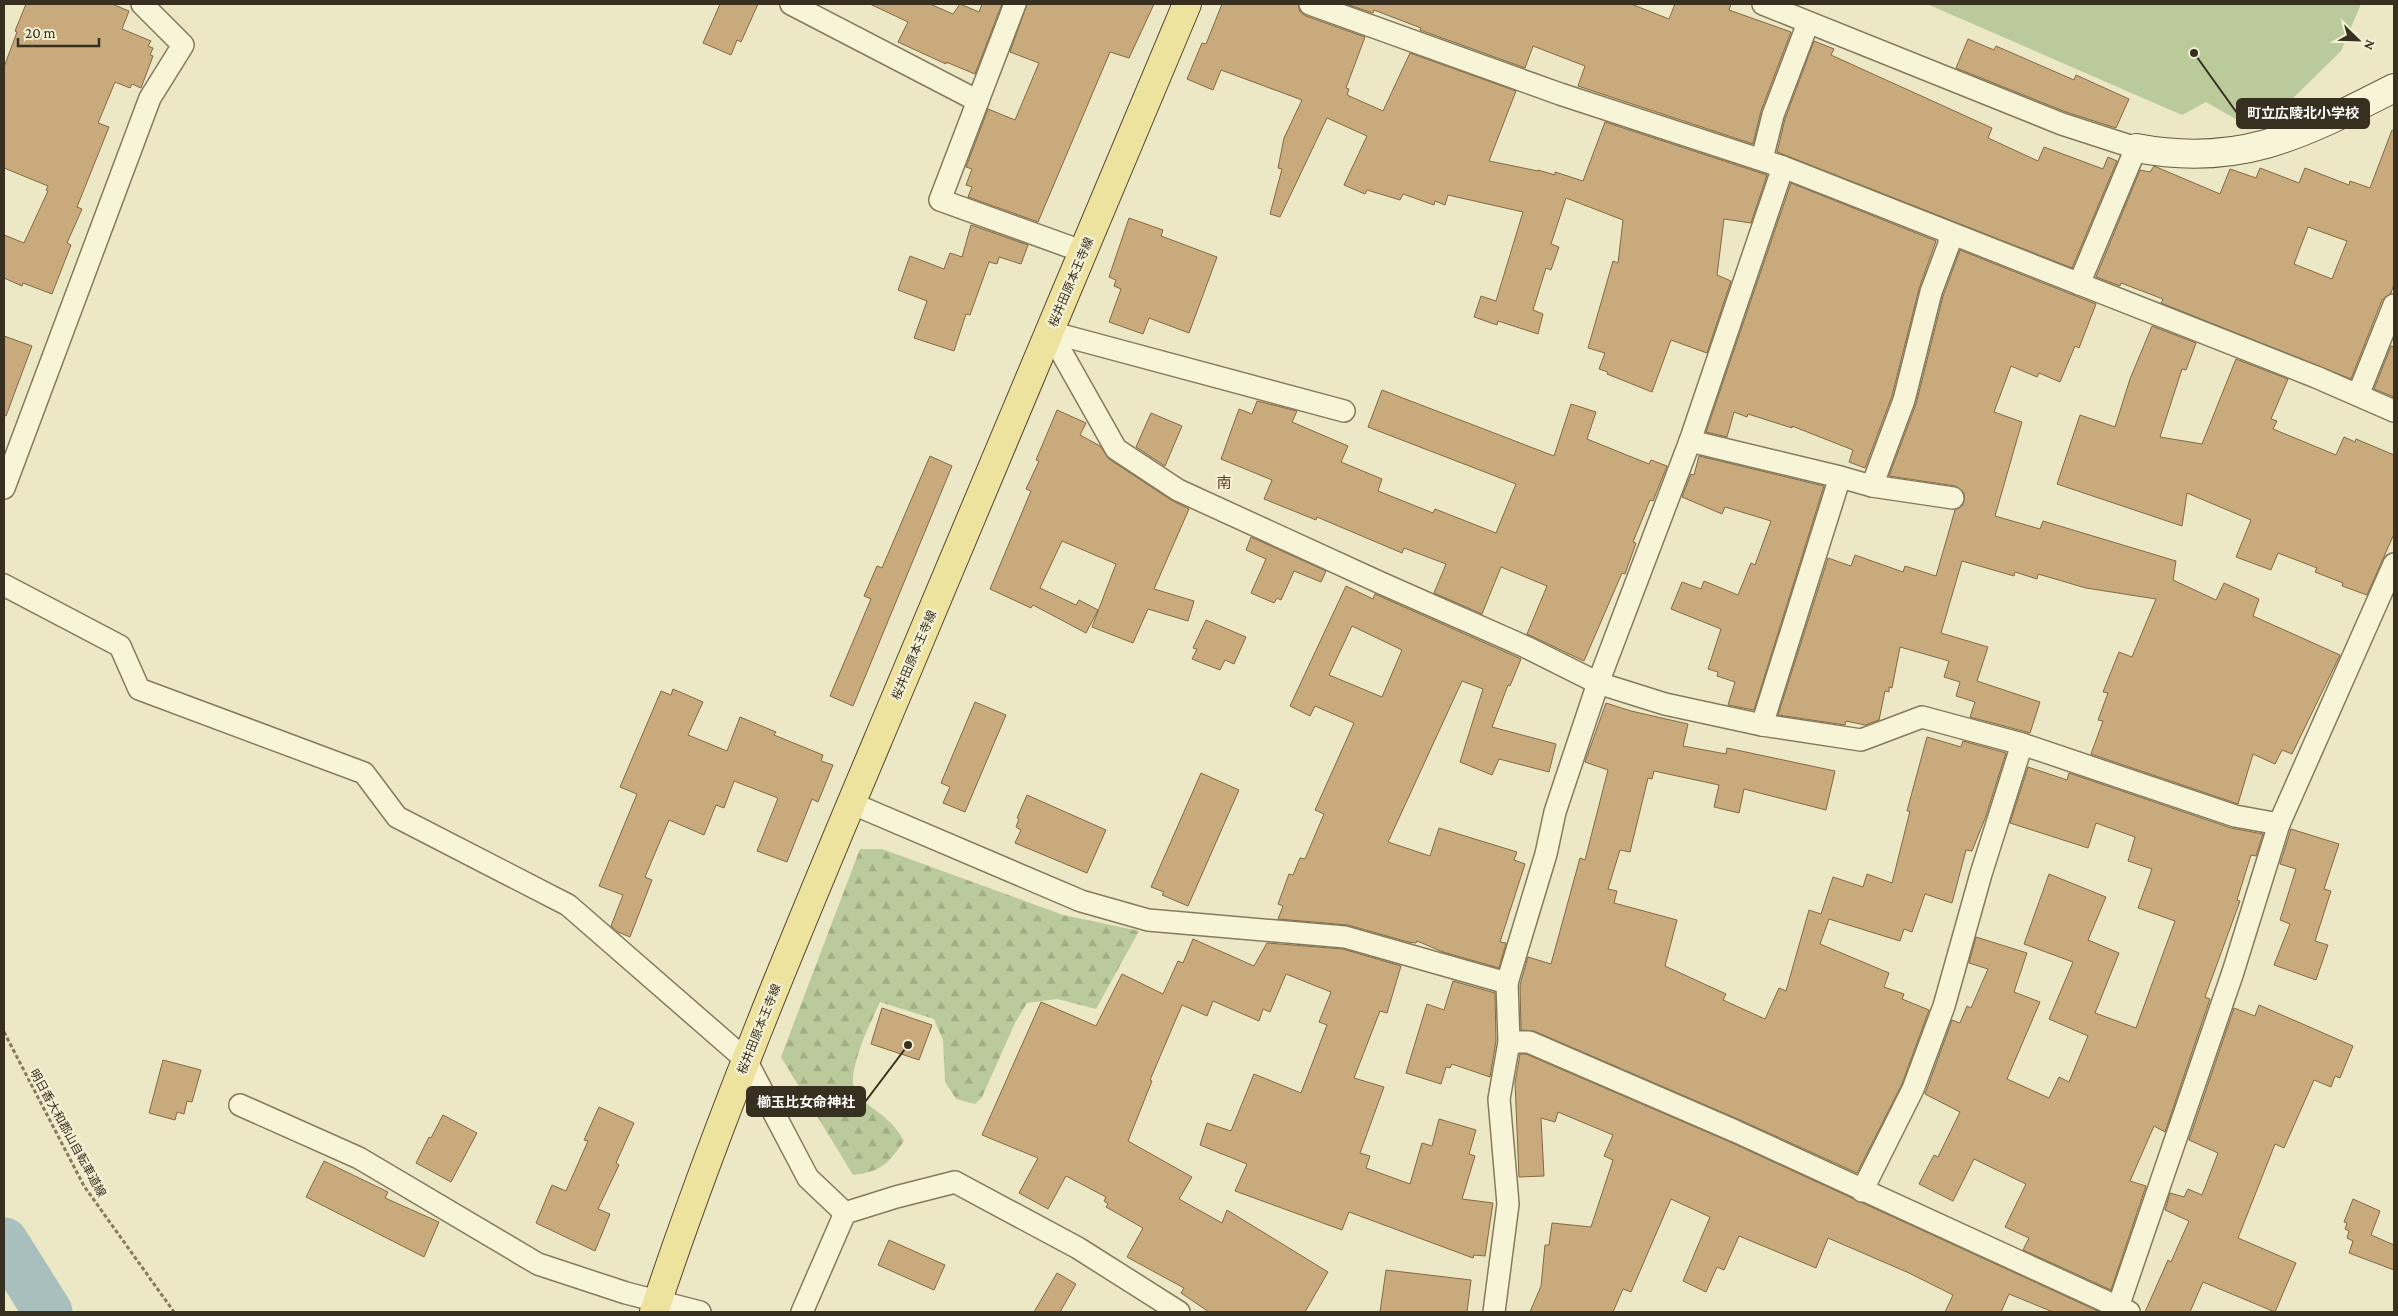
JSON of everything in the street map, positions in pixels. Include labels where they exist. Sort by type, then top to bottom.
[{"type":"main road","name":"桜井田原本王寺線","points":[[656,1306],[703,1170],[746,1060],[851,803],[1187,4]]},
{"type":"street","points":[[4,488],[150,98],[183,45],[142,4]]},
{"type":"street","points":[[791,4],[978,101]]},
{"type":"street","points":[[1015,4],[940,200],[1084,252]]},
{"type":"street","points":[[1310,4],[1560,94],[1762,159],[2358,395],[2394,411]]},
{"type":"street","points":[[1763,4],[2062,124],[2136,148],[2188,155],[2255,148],[2300,134],[2394,88]]},
{"type":"street","points":[[1762,159],[1773,115],[1808,22]]},
{"type":"street","points":[[2079,284],[2136,148]]},
{"type":"street","points":[[1494,1312],[1508,1204],[1499,1099],[1509,1042],[1508,983],[1546,854],[1555,812],[1598,682],[1690,441],[1783,167]]},
{"type":"street","points":[[1872,486],[1904,400],[1930,292],[1949,244],[1949,234]]},
{"type":"street","points":[[2358,395],[2394,305]]},
{"type":"street","points":[[1050,332],[1344,411]]},
{"type":"street","points":[[1050,332],[1116,449],[1178,490],[1380,583],[1526,647],[1598,682],[1665,704],[1762,725],[1861,740],[1922,717],[2022,744],[2235,816],[2279,824]]},
{"type":"street","points":[[1690,441],[1872,486],[1953,498]]},
{"type":"street","points":[[1762,725],[1840,477]]},
{"type":"street","points":[[1509,1042],[1529,1042],[1735,1131],[2124,1310],[2279,824],[2394,564]]},
{"type":"street","points":[[4,585],[120,646],[138,689],[364,773],[396,817],[568,905],[746,1060],[808,1178],[845,1213]]},
{"type":"street","points":[[1862,1191],[1913,1089],[1944,1006],[1981,874],[2022,744]]},
{"type":"street","points":[[851,803],[1081,901],[1148,920],[1345,937],[1508,983]]},
{"type":"street","points":[[240,1106],[359,1158],[538,1264],[626,1293],[656,1306],[700,1312]]},
{"type":"street","points":[[802,1312],[845,1213],[896,1196],[955,1182],[1078,1248],[1179,1312]]},
{"type":"path","name":"明日香大和郡山自転車道線","points":[[4,1032],[84,1186],[174,1312]]},
{"type":"green space","points":[[1927,4],[2361,4],[2341,51],[2282,109],[2241,122],[2206,102],[2182,115]]},
{"type":"green space","points":[[860,849],[882,849],[1063,915],[1139,931],[1096,1009],[1057,999],[1027,1003],[1015,1023],[982,1097],[975,1104],[956,1099],[945,1082],[943,1040],[934,1019],[880,1002],[865,1035],[855,1064],[854,1088],[858,1096],[883,1116],[904,1141],[883,1166],[853,1175],[781,1057]]},
{"type":"building","points":[[26,4],[112,4],[129,11],[122,29],[151,41],[148,46],[153,48],[150,55],[153,56],[141,88],[132,84],[130,88],[115,82],[98,123],[109,127],[77,207],[82,209],[67,243],[71,245],[52,294],[23,283],[22,286],[4,278],[4,235],[24,243],[48,191],[46,190],[48,186],[4,168],[4,67]]},
{"type":"building","points":[[720,4],[758,4],[741,42],[737,40],[731,55],[703,43]]},
{"type":"building","points":[[870,4],[930,4],[953,14],[960,4],[979,12],[982,4],[1002,4],[975,74],[946,62],[946,64],[898,42],[908,22]]},
{"type":"building","points":[[1027,4],[1154,4],[1129,58],[1110,52],[1038,222],[968,197],[972,187],[966,185],[972,169],[966,167],[988,109],[1015,120],[1039,63],[1010,52]]},
{"type":"building","points":[[1222,4],[1298,4],[1300,12],[1306,16],[1365,37],[1346,88],[1349,89],[1347,95],[1383,111],[1410,53],[1516,91],[1489,161],[1555,175],[1555,172],[1583,181],[1605,122],[1767,175],[1751,223],[1724,219],[1717,275],[1731,281],[1707,353],[1671,340],[1652,392],[1599,369],[1605,353],[1588,348],[1613,261],[1618,263],[1623,220],[1566,198],[1551,244],[1559,247],[1551,270],[1546,268],[1533,310],[1543,314],[1538,334],[1498,321],[1497,325],[1474,317],[1481,296],[1496,301],[1523,212],[1448,195],[1445,205],[1435,201],[1434,205],[1403,194],[1400,200],[1367,190],[1365,194],[1344,185],[1367,136],[1327,118],[1280,217],[1270,214],[1282,169],[1278,168],[1284,138],[1302,100],[1221,70],[1213,90],[1187,79],[1202,43],[1206,44]]},
{"type":"building","points":[[1346,4],[1631,4],[1669,19],[1675,4],[1731,4],[1729,10],[1791,32],[1761,111],[1753,144],[1578,86],[1585,66],[1533,46],[1525,68],[1420,30],[1421,28],[1374,10],[1373,13]]},
{"type":"building","points":[[1968,39],[1994,50],[1996,46],[2074,80],[2076,75],[2129,99],[2116,128],[2066,112],[1956,68]]},
{"type":"building","points":[[1814,41],[1834,49],[1831,55],[1992,128],[1988,138],[2038,161],[2044,147],[2103,169],[2108,157],[2117,161],[2072,268],[1777,152],[1785,119]]},
{"type":"building","points":[[2392,130],[2394,131],[2394,284],[2391,293],[2382,300],[2351,379],[2161,303],[2163,299],[2121,283],[2120,286],[2096,277],[2140,170],[2150,172],[2154,166],[2220,194],[2230,169],[2256,178],[2260,168],[2299,183],[2305,168],[2349,185],[2350,181],[2370,188]],"holes":[[[2308,227],[2347,241],[2332,279],[2294,264]]]},
{"type":"building","points":[[1791,183],[1936,241],[1919,289],[1892,396],[1865,468],[1849,462],[1853,450],[1792,426],[1792,428],[1748,414],[1747,417],[1734,412],[1727,437],[1706,432]]},
{"type":"building","points":[[1129,218],[1163,230],[1161,236],[1217,257],[1189,333],[1149,318],[1143,334],[1109,322],[1121,289],[1114,286],[1116,280],[1109,277]]},
{"type":"building","points":[[971,225],[1028,245],[1021,264],[999,257],[997,264],[989,262],[970,315],[966,314],[954,351],[914,338],[927,301],[898,290],[910,256],[944,269],[950,253],[962,257]]},
{"type":"building","points":[[1960,250],[2096,304],[2079,348],[2075,346],[2060,382],[2039,373],[2037,377],[2011,366],[1994,412],[2022,422],[1995,516],[2040,529],[2043,521],[2176,561],[2173,580],[2216,600],[2224,583],[2259,599],[2253,616],[2340,655],[2292,754],[2282,750],[2275,764],[2253,754],[2238,804],[2091,754],[2103,721],[2098,720],[2108,693],[2103,692],[2119,652],[2132,657],[2156,599],[2086,588],[2038,574],[2037,579],[2015,572],[2014,576],[1962,561],[1941,633],[1988,647],[1977,681],[2040,702],[2030,733],[1970,717],[1975,702],[1956,696],[1960,682],[1944,677],[1949,661],[1900,647],[1892,688],[1889,687],[1889,692],[1885,691],[1879,720],[1865,725],[1846,721],[1845,725],[1778,715],[1828,558],[1851,566],[1855,555],[1903,572],[1905,566],[1936,576],[1955,510],[1963,505],[1964,493],[1955,486],[1889,476],[1916,404],[1943,296]]},
{"type":"building","points":[[2152,326],[2196,343],[2186,370],[2182,369],[2160,437],[2202,444],[2236,359],[2288,379],[2271,419],[2277,421],[2273,429],[2336,455],[2344,437],[2355,442],[2356,439],[2394,455],[2394,534],[2367,595],[2342,586],[2343,583],[2315,572],[2317,568],[2278,553],[2271,570],[2236,557],[2251,520],[2187,493],[2182,526],[2057,484],[2080,415],[2115,427],[2130,379]]},
{"type":"building","points":[[4,336],[32,346],[6,416],[4,415]]},
{"type":"building","points":[[2391,346],[2394,347],[2394,397],[2374,389]]},
{"type":"building","points":[[1382,390],[1554,456],[1571,404],[1596,412],[1587,439],[1649,464],[1651,460],[1667,466],[1653,501],[1650,500],[1633,542],[1636,543],[1625,574],[1622,573],[1584,661],[1527,634],[1547,586],[1501,567],[1482,614],[1434,593],[1446,564],[1404,548],[1402,553],[1317,517],[1316,520],[1264,499],[1272,480],[1221,459],[1239,409],[1252,414],[1257,401],[1297,411],[1292,422],[1348,446],[1341,462],[1382,479],[1378,491],[1433,513],[1435,509],[1496,533],[1516,484],[1368,427]]},
{"type":"building","points":[[1057,410],[1086,423],[1080,435],[1100,446],[1109,459],[1171,500],[1189,509],[1154,589],[1194,601],[1188,621],[1148,609],[1133,643],[1092,627],[1116,564],[1062,541],[1040,588],[1076,605],[1079,600],[1098,610],[1086,633],[1033,605],[1031,608],[990,589],[1031,491],[1026,489],[1039,461],[1036,460]]},
{"type":"building","points":[[1151,413],[1182,426],[1165,466],[1136,447]]},
{"type":"building","points":[[930,456],[952,466],[853,706],[830,696],[871,599],[864,596],[877,566],[882,568]]},
{"type":"building","points":[[1699,456],[1824,486],[1754,710],[1728,705],[1735,682],[1717,676],[1718,672],[1708,669],[1721,629],[1671,609],[1682,582],[1701,589],[1704,581],[1738,595],[1751,563],[1755,565],[1771,521],[1725,507],[1722,514],[1682,497],[1691,474],[1694,475]]},
{"type":"building","points":[[1251,537],[1326,571],[1321,582],[1294,571],[1281,600],[1277,598],[1274,603],[1251,593],[1266,559],[1246,550]]},
{"type":"building","points":[[1346,586],[1373,599],[1375,594],[1521,659],[1510,686],[1508,685],[1492,727],[1556,744],[1549,772],[1499,759],[1492,775],[1460,762],[1483,689],[1462,681],[1388,842],[1430,856],[1439,828],[1517,852],[1514,860],[1525,864],[1500,942],[1506,943],[1499,968],[1443,952],[1417,941],[1416,943],[1408,942],[1348,925],[1278,919],[1283,906],[1278,904],[1289,874],[1293,875],[1300,858],[1305,859],[1324,814],[1315,810],[1354,723],[1315,706],[1310,716],[1290,706]],"holes":[[[1352,626],[1402,650],[1382,697],[1329,675]]]},
{"type":"building","points":[[1206,620],[1246,637],[1234,664],[1225,660],[1220,670],[1192,659],[1197,649],[1193,648]]},
{"type":"building","points":[[673,689],[703,702],[688,735],[727,751],[740,717],[776,732],[774,735],[823,755],[821,761],[833,765],[818,802],[812,799],[787,862],[757,851],[778,798],[734,781],[724,808],[716,805],[704,835],[669,820],[645,877],[652,880],[630,937],[618,932],[611,926],[623,895],[599,886],[637,794],[620,787],[661,691],[671,695]]},
{"type":"building","points":[[975,702],[1006,715],[965,812],[943,803],[950,787],[941,783]]},
{"type":"building","points":[[1606,703],[1631,711],[1688,724],[1683,746],[1726,754],[1727,748],[1835,771],[1826,810],[1744,789],[1739,813],[1714,807],[1719,785],[1654,771],[1652,779],[1648,778],[1630,852],[1620,850],[1608,889],[1617,891],[1614,903],[1677,920],[1665,966],[1726,994],[1723,1000],[1765,1019],[1779,988],[1786,991],[1809,910],[1821,914],[1833,877],[1863,887],[1867,874],[1892,883],[1910,811],[1907,811],[1927,737],[1961,747],[1963,741],[2006,753],[1986,816],[1972,851],[1966,850],[1952,903],[1925,894],[1912,932],[1904,929],[1900,941],[1829,919],[1820,944],[1889,973],[1884,987],[1904,994],[1902,999],[1929,1010],[1902,1084],[1857,1173],[1534,1031],[1521,1030],[1520,985],[1528,957],[1551,964],[1580,858],[1585,860],[1608,770],[1585,762]]},
{"type":"building","points":[[2028,767],[2067,780],[2069,773],[2231,828],[2263,834],[2256,856],[2251,855],[2237,900],[2240,901],[2205,997],[2210,999],[2165,1132],[2154,1126],[2130,1181],[2146,1186],[2111,1290],[2023,1250],[2029,1238],[2005,1227],[2026,1184],[1974,1159],[1953,1201],[1919,1184],[1934,1155],[1938,1157],[1960,1112],[1925,1094],[1952,1020],[1960,1023],[1967,1006],[1971,1008],[1988,969],[1969,963],[1976,937],[2027,953],[2014,992],[2040,1002],[2007,1079],[2049,1098],[2059,1077],[2069,1082],[2088,1036],[2049,1019],[2073,962],[2024,944],[2049,874],[2106,897],[2088,940],[2119,953],[2095,1013],[2136,1028],[2175,921],[2138,908],[2152,869],[2128,861],[2135,837],[2096,823],[2088,848],[2010,823]]},
{"type":"building","points":[[1201,773],[1239,790],[1188,906],[1162,895],[1164,892],[1151,887]]},
{"type":"building","points":[[1027,795],[1106,830],[1087,873],[1015,843],[1021,830],[1016,827],[1019,819],[1017,818]]},
{"type":"building","points":[[2291,829],[2339,844],[2324,889],[2331,891],[2315,941],[2328,945],[2316,980],[2274,965],[2290,924],[2280,920],[2296,869],[2280,864]]},
{"type":"building","points":[[1193,939],[1254,966],[1267,943],[1343,949],[1401,966],[1387,1013],[1380,1011],[1354,1078],[1384,1087],[1360,1153],[1370,1156],[1366,1168],[1410,1184],[1422,1143],[1432,1146],[1439,1119],[1476,1130],[1469,1154],[1475,1156],[1462,1199],[1493,1203],[1485,1256],[1474,1255],[1473,1258],[1349,1212],[1342,1230],[1235,1191],[1247,1164],[1200,1145],[1207,1123],[1231,1131],[1254,1074],[1301,1093],[1327,1025],[1319,1022],[1331,992],[1286,974],[1270,1012],[1263,1009],[1259,1021],[1213,1001],[1207,1016],[1182,1005],[1150,1080],[1152,1081],[1128,1141],[1192,1177],[1179,1199],[1222,1223],[1227,1210],[1328,1272],[1305,1312],[1209,1312],[1181,1293],[1184,1288],[1127,1257],[1143,1228],[1106,1207],[1108,1204],[1104,1201],[1106,1197],[1066,1176],[1048,1209],[1019,1193],[1038,1158],[982,1135],[1041,1002],[1096,1026],[1122,974],[1163,994],[1178,961],[1183,963]]},
{"type":"building","points":[[1453,981],[1495,993],[1496,1041],[1490,1077],[1452,1064],[1450,1068],[1446,1067],[1441,1084],[1406,1073],[1427,1004],[1444,1010]]},
{"type":"building","points":[[2259,1005],[2353,1046],[2340,1078],[2335,1076],[2331,1087],[2314,1080],[2284,1148],[2275,1144],[2238,1238],[2296,1263],[2275,1312],[2203,1282],[2190,1312],[2145,1312],[2168,1260],[2171,1262],[2189,1221],[2165,1210],[2170,1193],[2184,1197],[2188,1189],[2202,1195],[2218,1153],[2189,1140],[2234,1008],[2255,1016]]},
{"type":"building","points":[[882,1008],[932,1025],[919,1060],[871,1044]]},
{"type":"building","points":[[1520,1054],[1526,1054],[1730,1142],[2100,1312],[2053,1312],[2009,1294],[2001,1312],[1945,1312],[1953,1295],[1909,1273],[1828,1238],[1816,1268],[1739,1236],[1724,1270],[1717,1267],[1706,1292],[1683,1281],[1710,1217],[1671,1199],[1631,1292],[1623,1289],[1613,1312],[1530,1312],[1541,1286],[1545,1245],[1549,1245],[1552,1223],[1591,1227],[1613,1160],[1604,1156],[1613,1135],[1558,1112],[1555,1122],[1541,1118],[1544,1176],[1519,1177],[1515,1083]]},
{"type":"building","points":[[163,1060],[201,1070],[192,1102],[187,1101],[184,1114],[177,1112],[175,1120],[149,1113]]},
{"type":"building","points":[[599,1107],[634,1123],[616,1163],[619,1165],[598,1209],[610,1214],[595,1251],[536,1223],[552,1185],[566,1191],[588,1141],[584,1140]]},
{"type":"building","points":[[443,1115],[477,1133],[451,1182],[416,1163]]},
{"type":"building","points":[[324,1161],[388,1192],[385,1198],[439,1222],[424,1257],[306,1197]]},
{"type":"building","points":[[2353,1199],[2380,1211],[2371,1235],[2394,1245],[2394,1270],[2349,1253],[2353,1241],[2347,1238],[2349,1231],[2345,1229],[2347,1223],[2344,1222]]},
{"type":"building","points":[[889,1240],[945,1265],[934,1290],[878,1265]]},
{"type":"building","points":[[1386,1270],[1471,1280],[1467,1312],[1380,1312]]},
{"type":"building","points":[[1057,1273],[1076,1284],[1060,1312],[1034,1312]]},
{"type":"waterway","points":[[4,1242],[48,1312]]},
{"type":"place","name":"町立広陵北小学校","points":[[2194,53]]},
{"type":"place","name":"櫛玉比女命神社","points":[[908,1045]]},
{"type":"district","name":"南","points":[[1224,483]]}]
